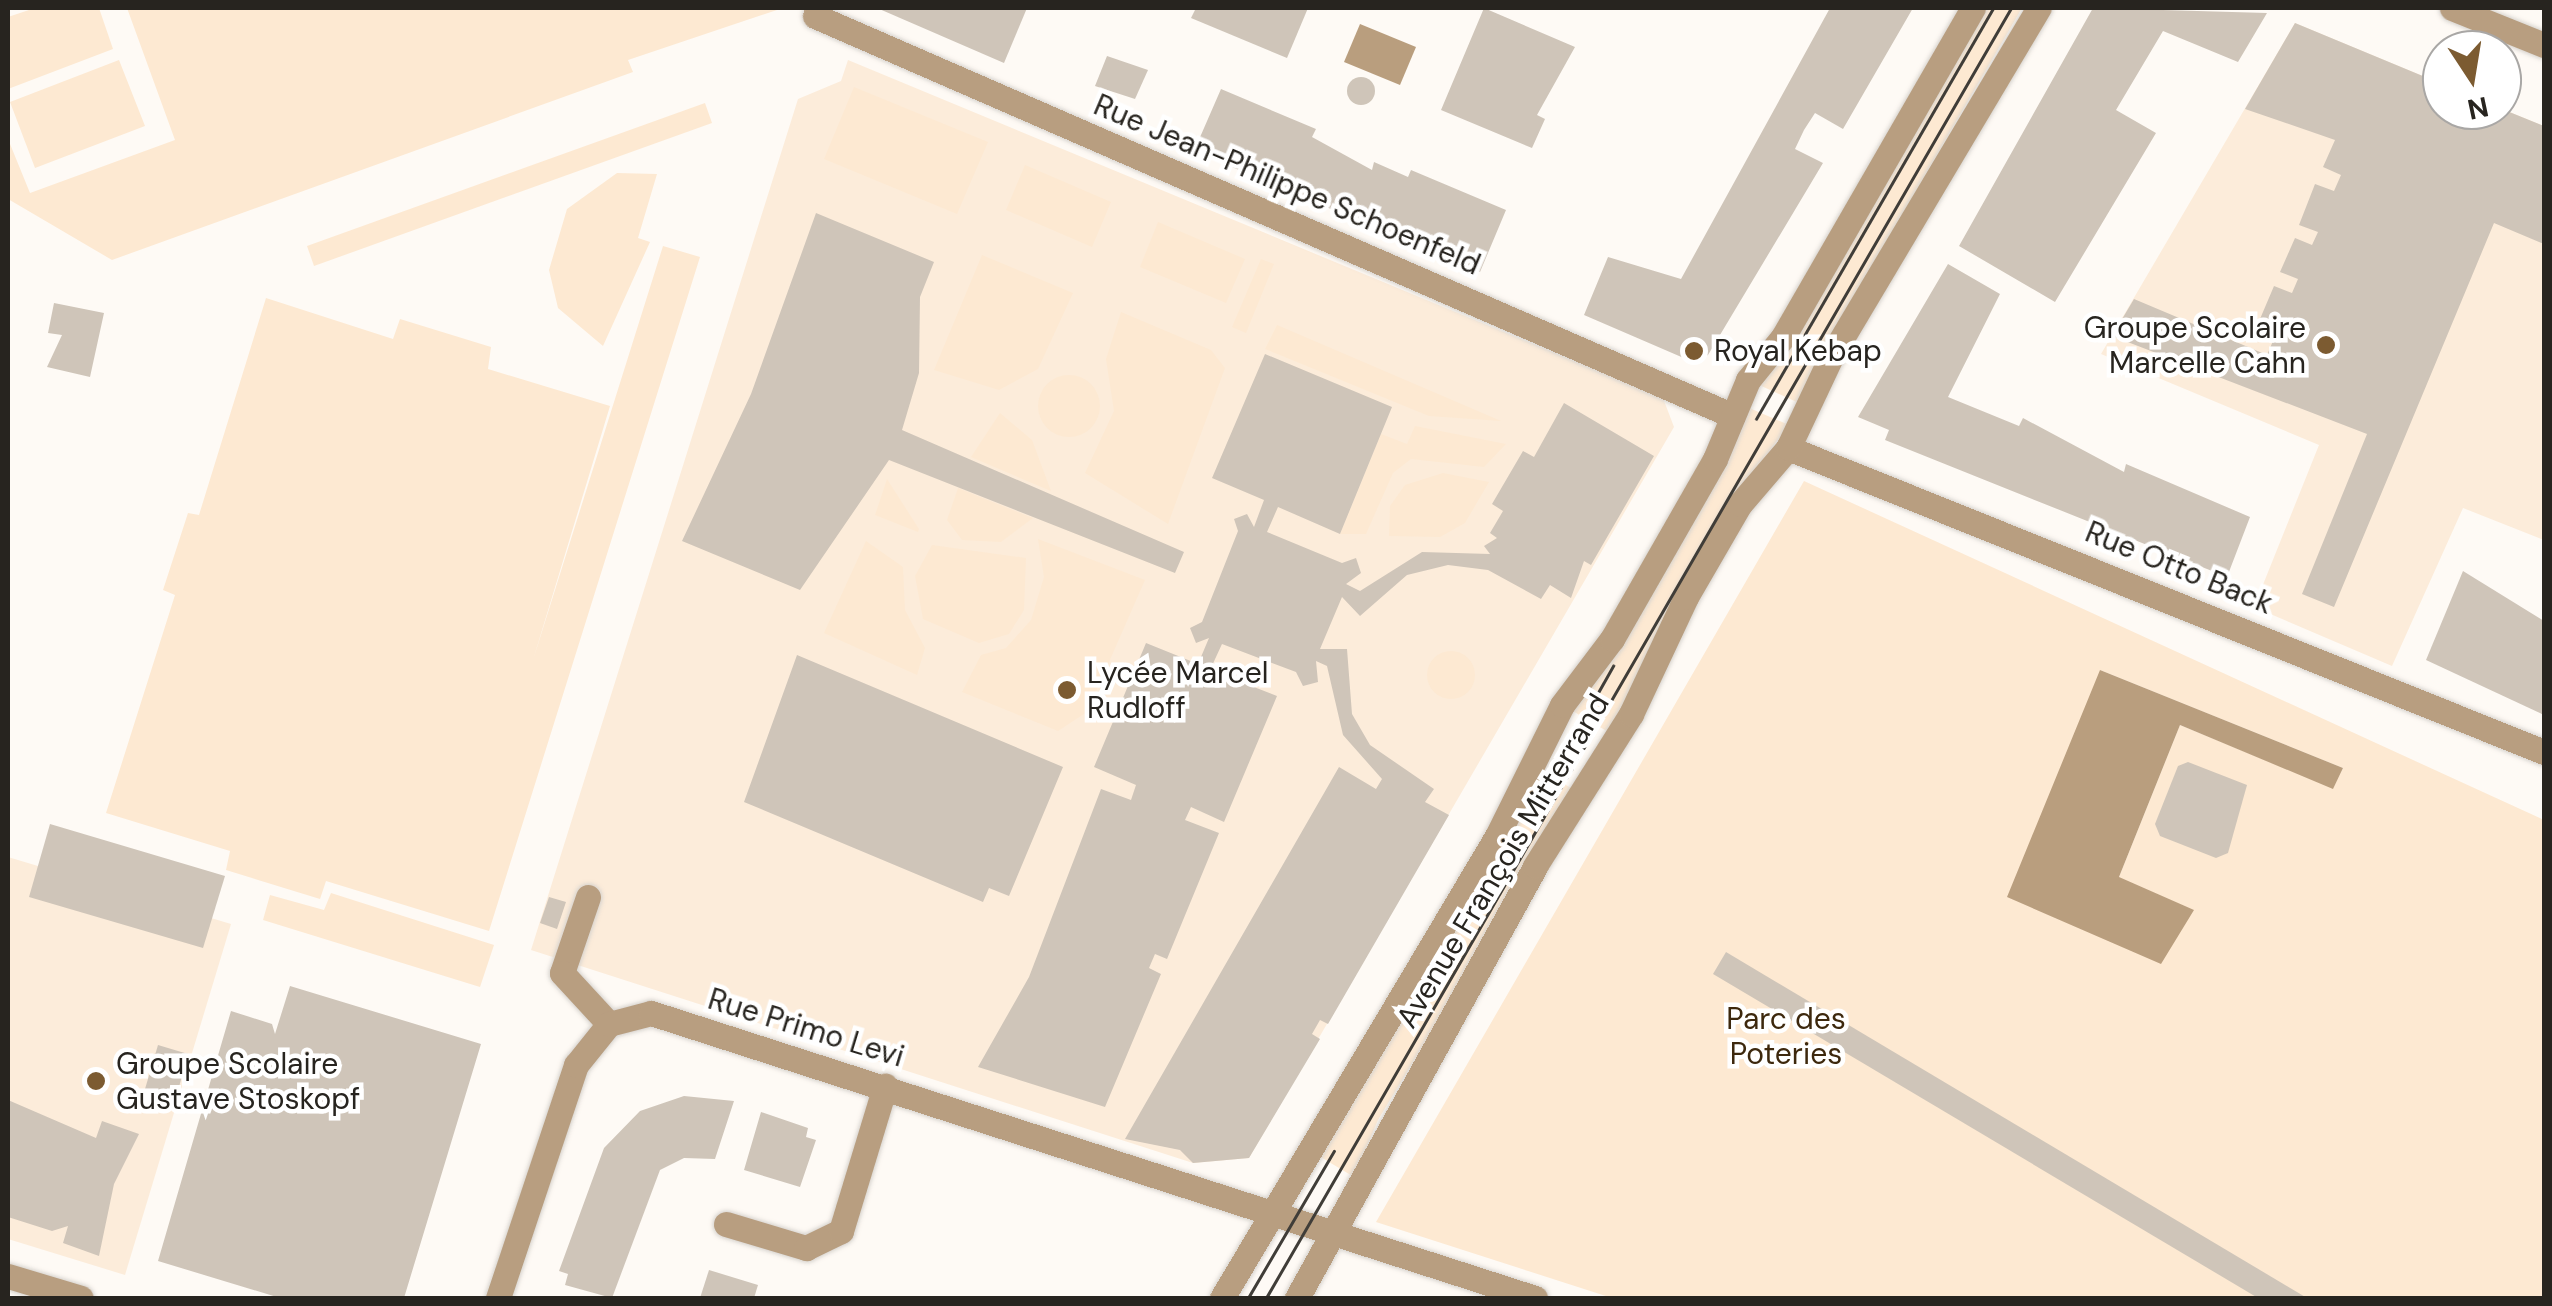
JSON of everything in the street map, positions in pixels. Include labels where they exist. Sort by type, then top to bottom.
[{"type":"street","name":"Avenue François Mitterrand","points":[[1222,1298],[1266,1215],[1351,1091],[1497,836],[1528,763],[1612,638],[1733,416],[1973,8]]},
{"type":"street","name":"Avenue François Mitterrand","points":[[1296,1298],[1332,1237],[1412,1080],[1631,714],[1686,596],[1749,492],[1788,448],[1880,270],[2039,8]]},
{"type":"street","points":[[2452,8],[2544,46]]},
{"type":"street","name":"Rue Jean-Philippe Schoenfeld","points":[[814,16],[1733,416]]},
{"type":"street","name":"Rue Otto Back","points":[[1788,448],[2544,752]]},
{"type":"street","points":[[498,1298],[576,1065],[609,1024],[562,972],[588,897]]},
{"type":"street","name":"Rue Primo Levi","points":[[609,1024],[651,1013],[885,1086],[1266,1215]]},
{"type":"street","points":[[726,1224],[806,1248],[841,1231],[885,1086]]},
{"type":"street","points":[[1266,1215],[1332,1237],[1356,1236],[1534,1298]]},
{"type":"street","points":[[8,1276],[81,1298]]},
{"type":"shaded area","name":"Groupe Scolaire Marcelle Cahn","points":[[2295,23],[2422,76],[2422,130],[2522,130],[2522,117],[2544,126],[2544,540],[2463,508],[2392,666],[2254,607],[2319,445],[2101,354]]},
{"type":"shaded area","points":[[1360,24],[1416,47],[1400,85],[1344,62]]},
{"type":"shaded area","name":"Lycée Marcel Rudloff","points":[[848,60],[1663,398],[1674,427],[1249,1158],[1193,1163],[531,950],[798,99],[841,81]]},
{"type":"shaded area","points":[[2100,670],[2343,768],[2333,789],[2180,725],[2119,877],[2194,910],[2161,964],[2007,897]]},
{"type":"shaded area","name":"Groupe Scolaire Gustave Stoskopf","points":[[8,857],[231,924],[125,1275],[8,1239]]},
{"type":"green space","points":[[35,8],[99,8],[113,49],[8,89],[8,17]]},
{"type":"green space","points":[[127,8],[783,8],[628,60],[633,72],[112,260],[8,199],[8,139],[30,193],[175,140]]},
{"type":"green space","points":[[1983,8],[2022,8],[1825,347],[1801,404],[1757,384]]},
{"type":"green space","points":[[119,60],[145,126],[35,168],[10,102]]},
{"type":"green space","points":[[854,87],[988,142],[957,214],[824,159]]},
{"type":"green space","points":[[705,103],[712,123],[314,266],[307,246]]},
{"type":"green space","points":[[1025,165],[1111,202],[1092,247],[1006,210]]},
{"type":"green space","points":[[617,173],[657,174],[638,238],[650,242],[603,346],[558,308],[549,270],[567,209]]},
{"type":"green space","points":[[1158,222],[1245,259],[1226,303],[1140,267]]},
{"type":"green space","points":[[663,246],[700,257],[489,931],[326,881],[320,899],[226,870],[230,851],[106,813],[175,595],[163,590],[188,513],[199,515],[266,298],[393,339],[400,319],[491,347],[488,369],[610,406],[533,660]]},
{"type":"green space","points":[[982,255],[1073,293],[1038,369],[999,390],[934,370]]},
{"type":"green space","points":[[1261,259],[1274,264],[1246,333],[1232,327]]},
{"type":"green space","points":[[1121,312],[1211,350],[1225,368],[1168,524],[1085,473],[1114,411],[1106,359]]},
{"type":"green space","points":[[1277,325],[1501,421],[1429,416],[1265,349]]},
{"type":"green space","points":[[1069,375],[1091,384],[1100,406],[1091,428],[1069,437],[1047,428],[1038,406],[1047,384]]},
{"type":"green space","points":[[1747,407],[1789,425],[1745,483],[1610,733],[1571,710]]},
{"type":"green space","points":[[1000,413],[1032,440],[1051,491],[971,457]]},
{"type":"green space","points":[[1415,426],[1506,444],[1484,467],[1411,459],[1393,473],[1366,534],[1340,534],[1381,434],[1407,444]]},
{"type":"green space","points":[[1443,473],[1489,482],[1465,523],[1440,537],[1389,536],[1390,506],[1405,485]]},
{"type":"green space","points":[[887,479],[919,529],[918,532],[875,515]]},
{"type":"green space","name":"Parc des Poteries","points":[[1804,481],[2544,820],[2544,1298],[1612,1298],[1376,1222]],"holes":[[[2100,670],[2343,768],[2333,788],[2180,725],[2119,877]]]},
{"type":"green space","points":[[958,488],[1033,518],[1001,542],[962,540],[947,520]]},
{"type":"green space","points":[[1038,539],[1145,580],[1087,712],[1058,731],[962,692],[981,655],[1006,648],[1031,620],[1044,577]]},
{"type":"green space","points":[[866,541],[903,567],[905,610],[925,648],[917,675],[824,633]]},
{"type":"green space","points":[[932,545],[1026,558],[1024,610],[1009,634],[979,643],[923,619],[915,576]]},
{"type":"green space","points":[[1451,651],[1468,658],[1475,675],[1468,692],[1451,699],[1434,692],[1427,675],[1434,658]]},
{"type":"green space","points":[[1537,768],[1576,791],[1378,1120],[1354,1177],[1314,1153]]},
{"type":"green space","points":[[331,893],[494,945],[480,987],[263,920],[270,895],[324,910]]},
{"type":"building","points":[[877,8],[1027,8],[1004,63]]},
{"type":"building","points":[[1196,8],[1308,8],[1287,58],[1191,18]]},
{"type":"building","points":[[1484,8],[1575,47],[1537,115],[1545,119],[1532,148],[1441,110]]},
{"type":"building","points":[[1830,8],[1913,8],[1843,129],[1815,113],[1804,130],[1795,149],[1823,163],[1708,355],[1693,362],[1584,315],[1608,257],[1681,279]]},
{"type":"building","points":[[2093,8],[2267,13],[2238,62],[2163,31],[2116,110],[2156,133],[2055,302],[1959,246]]},
{"type":"building","points":[[2295,23],[2422,76],[2422,130],[2522,130],[2522,117],[2544,126],[2544,244],[2494,223],[2334,607],[2302,594],[2367,434],[2112,336],[2134,299],[2267,355],[2276,334],[2257,326],[2274,286],[2292,293],[2298,279],[2280,272],[2295,238],[2312,245],[2318,232],[2299,225],[2315,184],[2334,191],[2341,175],[2323,167],[2335,140],[2245,109]]},
{"type":"building","points":[[1107,56],[1148,70],[1135,99],[1095,86]]},
{"type":"building","points":[[1361,77],[1371,81],[1375,91],[1371,101],[1361,105],[1351,101],[1347,91],[1351,81]]},
{"type":"building","points":[[1221,89],[1316,129],[1312,137],[1372,170],[1374,162],[1408,177],[1411,170],[1506,210],[1480,272],[1194,151]]},
{"type":"building","points":[[816,213],[934,262],[920,297],[919,373],[902,430],[1184,552],[1175,573],[889,460],[800,590],[682,541],[751,394]]},
{"type":"building","points":[[1948,264],[2000,294],[1948,397],[2019,426],[2023,418],[2124,472],[2126,464],[2250,517],[2227,577],[1885,440],[1889,430],[1858,417]]},
{"type":"building","points":[[54,303],[104,313],[90,377],[47,367],[62,335],[48,333]]},
{"type":"building","points":[[1265,354],[1392,407],[1340,534],[1278,507],[1267,532],[1342,563],[1356,558],[1361,573],[1346,584],[1360,591],[1422,552],[1490,554],[1484,546],[1497,538],[1490,533],[1503,511],[1492,504],[1523,451],[1534,457],[1564,403],[1654,456],[1591,565],[1584,561],[1571,598],[1550,585],[1541,599],[1488,570],[1448,565],[1407,575],[1360,616],[1342,597],[1320,649],[1347,649],[1352,714],[1370,745],[1434,789],[1425,802],[1449,815],[1328,1024],[1320,1020],[1312,1034],[1320,1039],[1249,1158],[1193,1163],[1180,1150],[1125,1139],[1339,767],[1376,789],[1382,779],[1343,735],[1327,666],[1316,661],[1318,682],[1303,686],[1296,672],[1222,644],[1210,670],[1277,696],[1224,822],[1191,807],[1185,820],[1219,833],[1167,959],[1155,954],[1149,968],[1161,974],[1105,1107],[978,1067],[1029,977],[1101,789],[1131,800],[1136,785],[1094,767],[1146,643],[1198,664],[1209,638],[1196,643],[1190,628],[1202,622],[1238,531],[1234,519],[1247,514],[1254,527],[1264,500],[1212,478]]},
{"type":"building","points":[[2463,571],[2544,621],[2544,715],[2426,660]]},
{"type":"building","points":[[797,655],[1063,767],[1009,896],[989,888],[983,902],[744,802]]},
{"type":"building","points":[[2188,762],[2247,785],[2228,853],[2216,858],[2160,836],[2155,824],[2178,766]]},
{"type":"building","points":[[50,824],[225,876],[203,948],[29,897]]},
{"type":"building","points":[[549,897],[566,902],[557,929],[540,923]]},
{"type":"building","points":[[1726,952],[2307,1298],[2258,1298],[1713,974]]},
{"type":"building","points":[[290,986],[481,1044],[404,1298],[280,1298],[158,1261],[231,1011],[272,1024],[275,1034]]},
{"type":"building","points":[[158,1045],[188,1054],[176,1098],[145,1089]]},
{"type":"building","points":[[684,1096],[734,1101],[715,1159],[684,1158],[660,1170],[612,1298],[565,1285],[568,1274],[559,1271],[604,1148],[640,1111]]},
{"type":"building","points":[[8,1100],[96,1138],[102,1121],[139,1134],[114,1184],[99,1256],[63,1243],[68,1226],[52,1231],[8,1217]]},
{"type":"building","points":[[761,1112],[808,1128],[806,1137],[816,1140],[800,1187],[744,1170]]},
{"type":"building","points":[[709,1270],[758,1285],[754,1298],[700,1298]]},
{"type":"tram line","points":[[1756,419],[1993,8]]},
{"type":"tram line","points":[[1266,1298],[2011,8]]},
{"type":"tram line","points":[[1564,753],[1613,666]]},
{"type":"tram line","points":[[1248,1298],[1334,1151]]},
{"type":"place","name":"Groupe Scolaire Marcelle Cahn","points":[[2326,345]]},
{"type":"place","name":"Royal Kebap","points":[[1694,351]]},
{"type":"place","name":"Lycée Marcel Rudloff","points":[[1067,690]]},
{"type":"place","name":"Groupe Scolaire Gustave Stoskopf","points":[[96,1081]]}]
